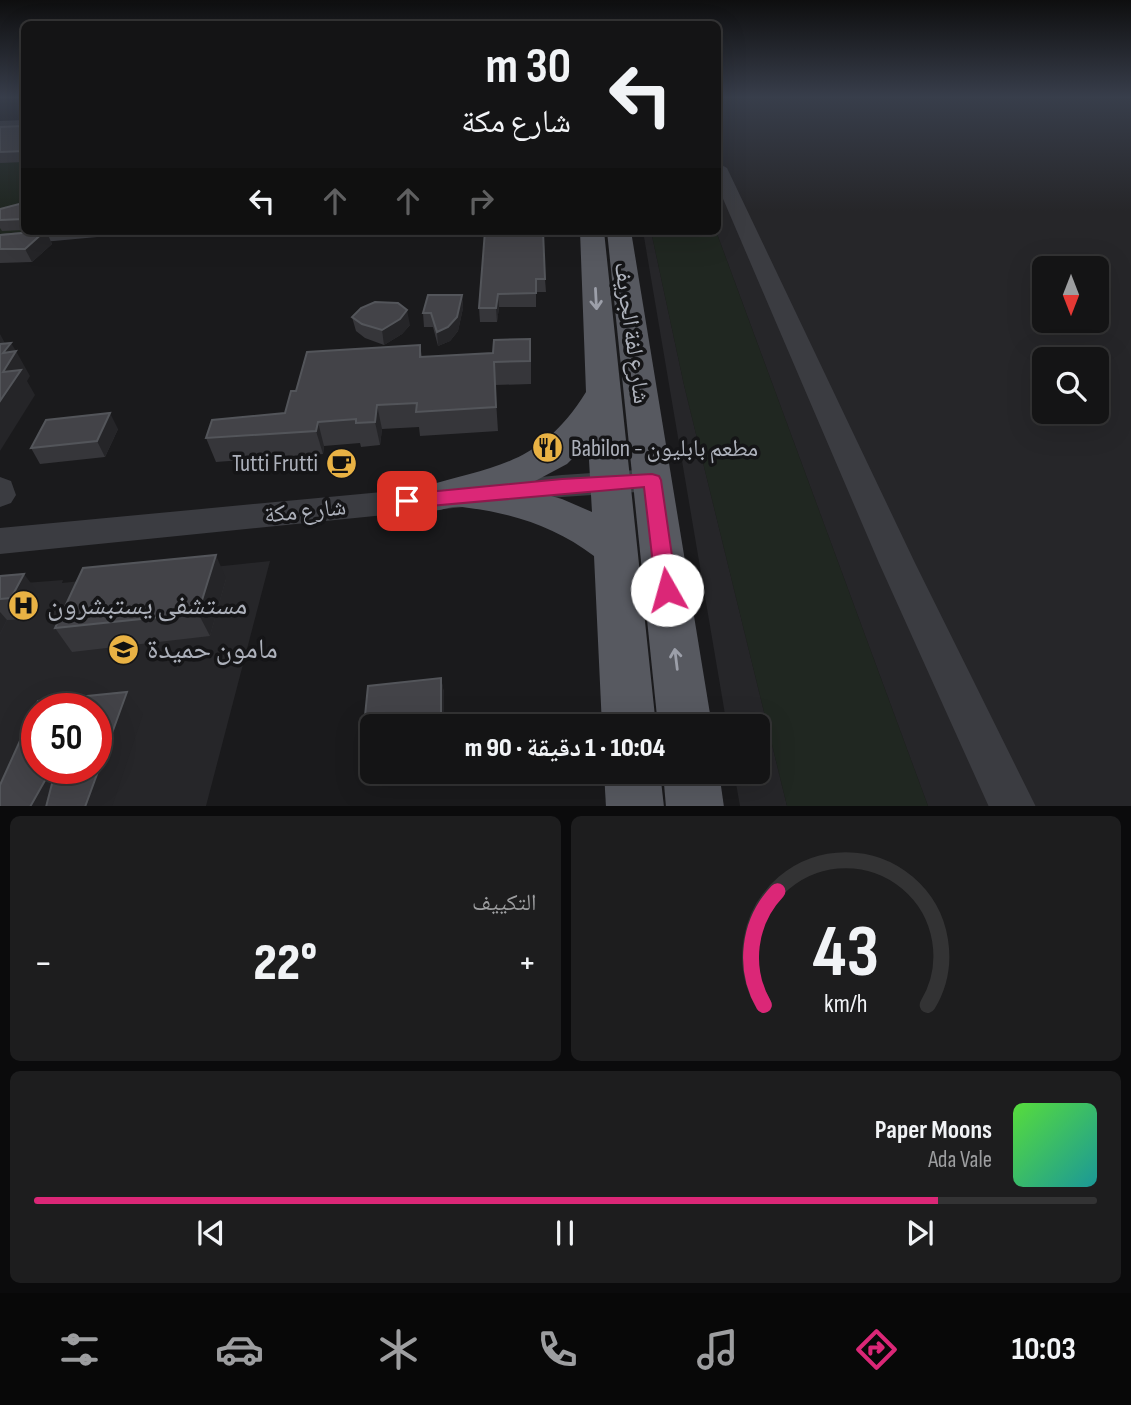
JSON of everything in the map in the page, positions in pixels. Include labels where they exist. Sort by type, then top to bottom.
[{"type":"main road","name":"شارع لفة الجريف","points":[[592,235],[608,483],[616,549],[628,714]]},
{"type":"main road","name":"شارع لفة الجريف","points":[[620,235],[683,714]]},
{"type":"main road","points":[[452,497],[530,470],[566,447],[589,421],[602,394]]},
{"type":"main road","points":[[452,497],[511,499],[549,509],[585,526],[616,549]]},
{"type":"main road","points":[[633,784],[635,806]]},
{"type":"main road","points":[[692,784],[695,806]]},
{"type":"street","points":[[721,175],[897,563],[1013,806]]},
{"type":"street","points":[[0,240],[54,235]]},
{"type":"street","name":"شارع مكة","points":[[0,541],[652,480]]},
{"type":"street","points":[[0,489],[0,495]]},
{"type":"shaded area","points":[[0,136],[21,136],[21,235],[123,235],[0,243]]},
{"type":"shaded area","points":[[721,136],[1131,136],[1131,806],[928,806],[717,235],[721,235]]},
{"type":"shaded area","points":[[644,235],[652,235],[684,385],[764,714],[725,714]]},
{"type":"shaded area","points":[[652,235],[717,235],[928,806],[787,806],[770,737],[770,714],[764,714],[684,385]]},
{"type":"shaded area","name":"مامون حميدة","points":[[270,561],[206,806],[0,806],[0,585],[63,580],[62,583]]},
{"type":"shaded area","points":[[770,737],[787,806],[740,806],[736,784],[770,784]]},
{"type":"building","points":[[0,136],[21,136],[21,151],[0,152]]},
{"type":"building","points":[[21,205],[21,219],[0,220],[0,209]]},
{"type":"building","points":[[0,235],[41,235],[25,249],[0,249]]},
{"type":"building","points":[[485,235],[543,235],[545,279],[536,279],[536,293],[498,294],[496,308],[479,308]]},
{"type":"building","points":[[428,295],[462,295],[457,317],[448,327],[437,332],[431,313],[423,313]]},
{"type":"building","points":[[375,302],[398,303],[407,310],[400,319],[382,330],[362,324],[352,317],[361,308]]},
{"type":"building","points":[[530,339],[530,361],[494,362],[496,407],[416,412],[417,403],[377,405],[375,422],[356,423],[356,419],[318,422],[316,431],[206,438],[212,420],[285,413],[291,391],[296,391],[307,352],[420,345],[420,357],[493,353],[494,340]]},
{"type":"building","points":[[11,343],[3,353],[16,351],[3,372],[21,370],[0,401],[0,344]]},
{"type":"building","points":[[110,413],[97,441],[31,448],[46,420]]},
{"type":"building","points":[[216,555],[198,613],[55,628],[83,568]]},
{"type":"building","points":[[24,574],[11,598],[0,599],[0,576]]},
{"type":"building","points":[[441,678],[441,714],[365,714],[368,686]]},
{"type":"building","points":[[127,692],[112,733],[112,694]]},
{"type":"building","points":[[21,739],[21,784],[43,784],[31,806],[0,806],[0,785]]},
{"type":"building","points":[[52,784],[93,784],[85,806],[46,806]]},
{"type":"place","name":"Babilon - مطعم بابليون","points":[[548,448]]},
{"type":"place","name":"Tutti Frutti","points":[[341,463]]},
{"type":"place","name":"مستشفى يستبشرون","points":[[24,605]]},
{"type":"place","name":"مامون حميدة","points":[[124,649]]},
{"type":"route","points":[[407,501],[652,480],[667,590]]}]
